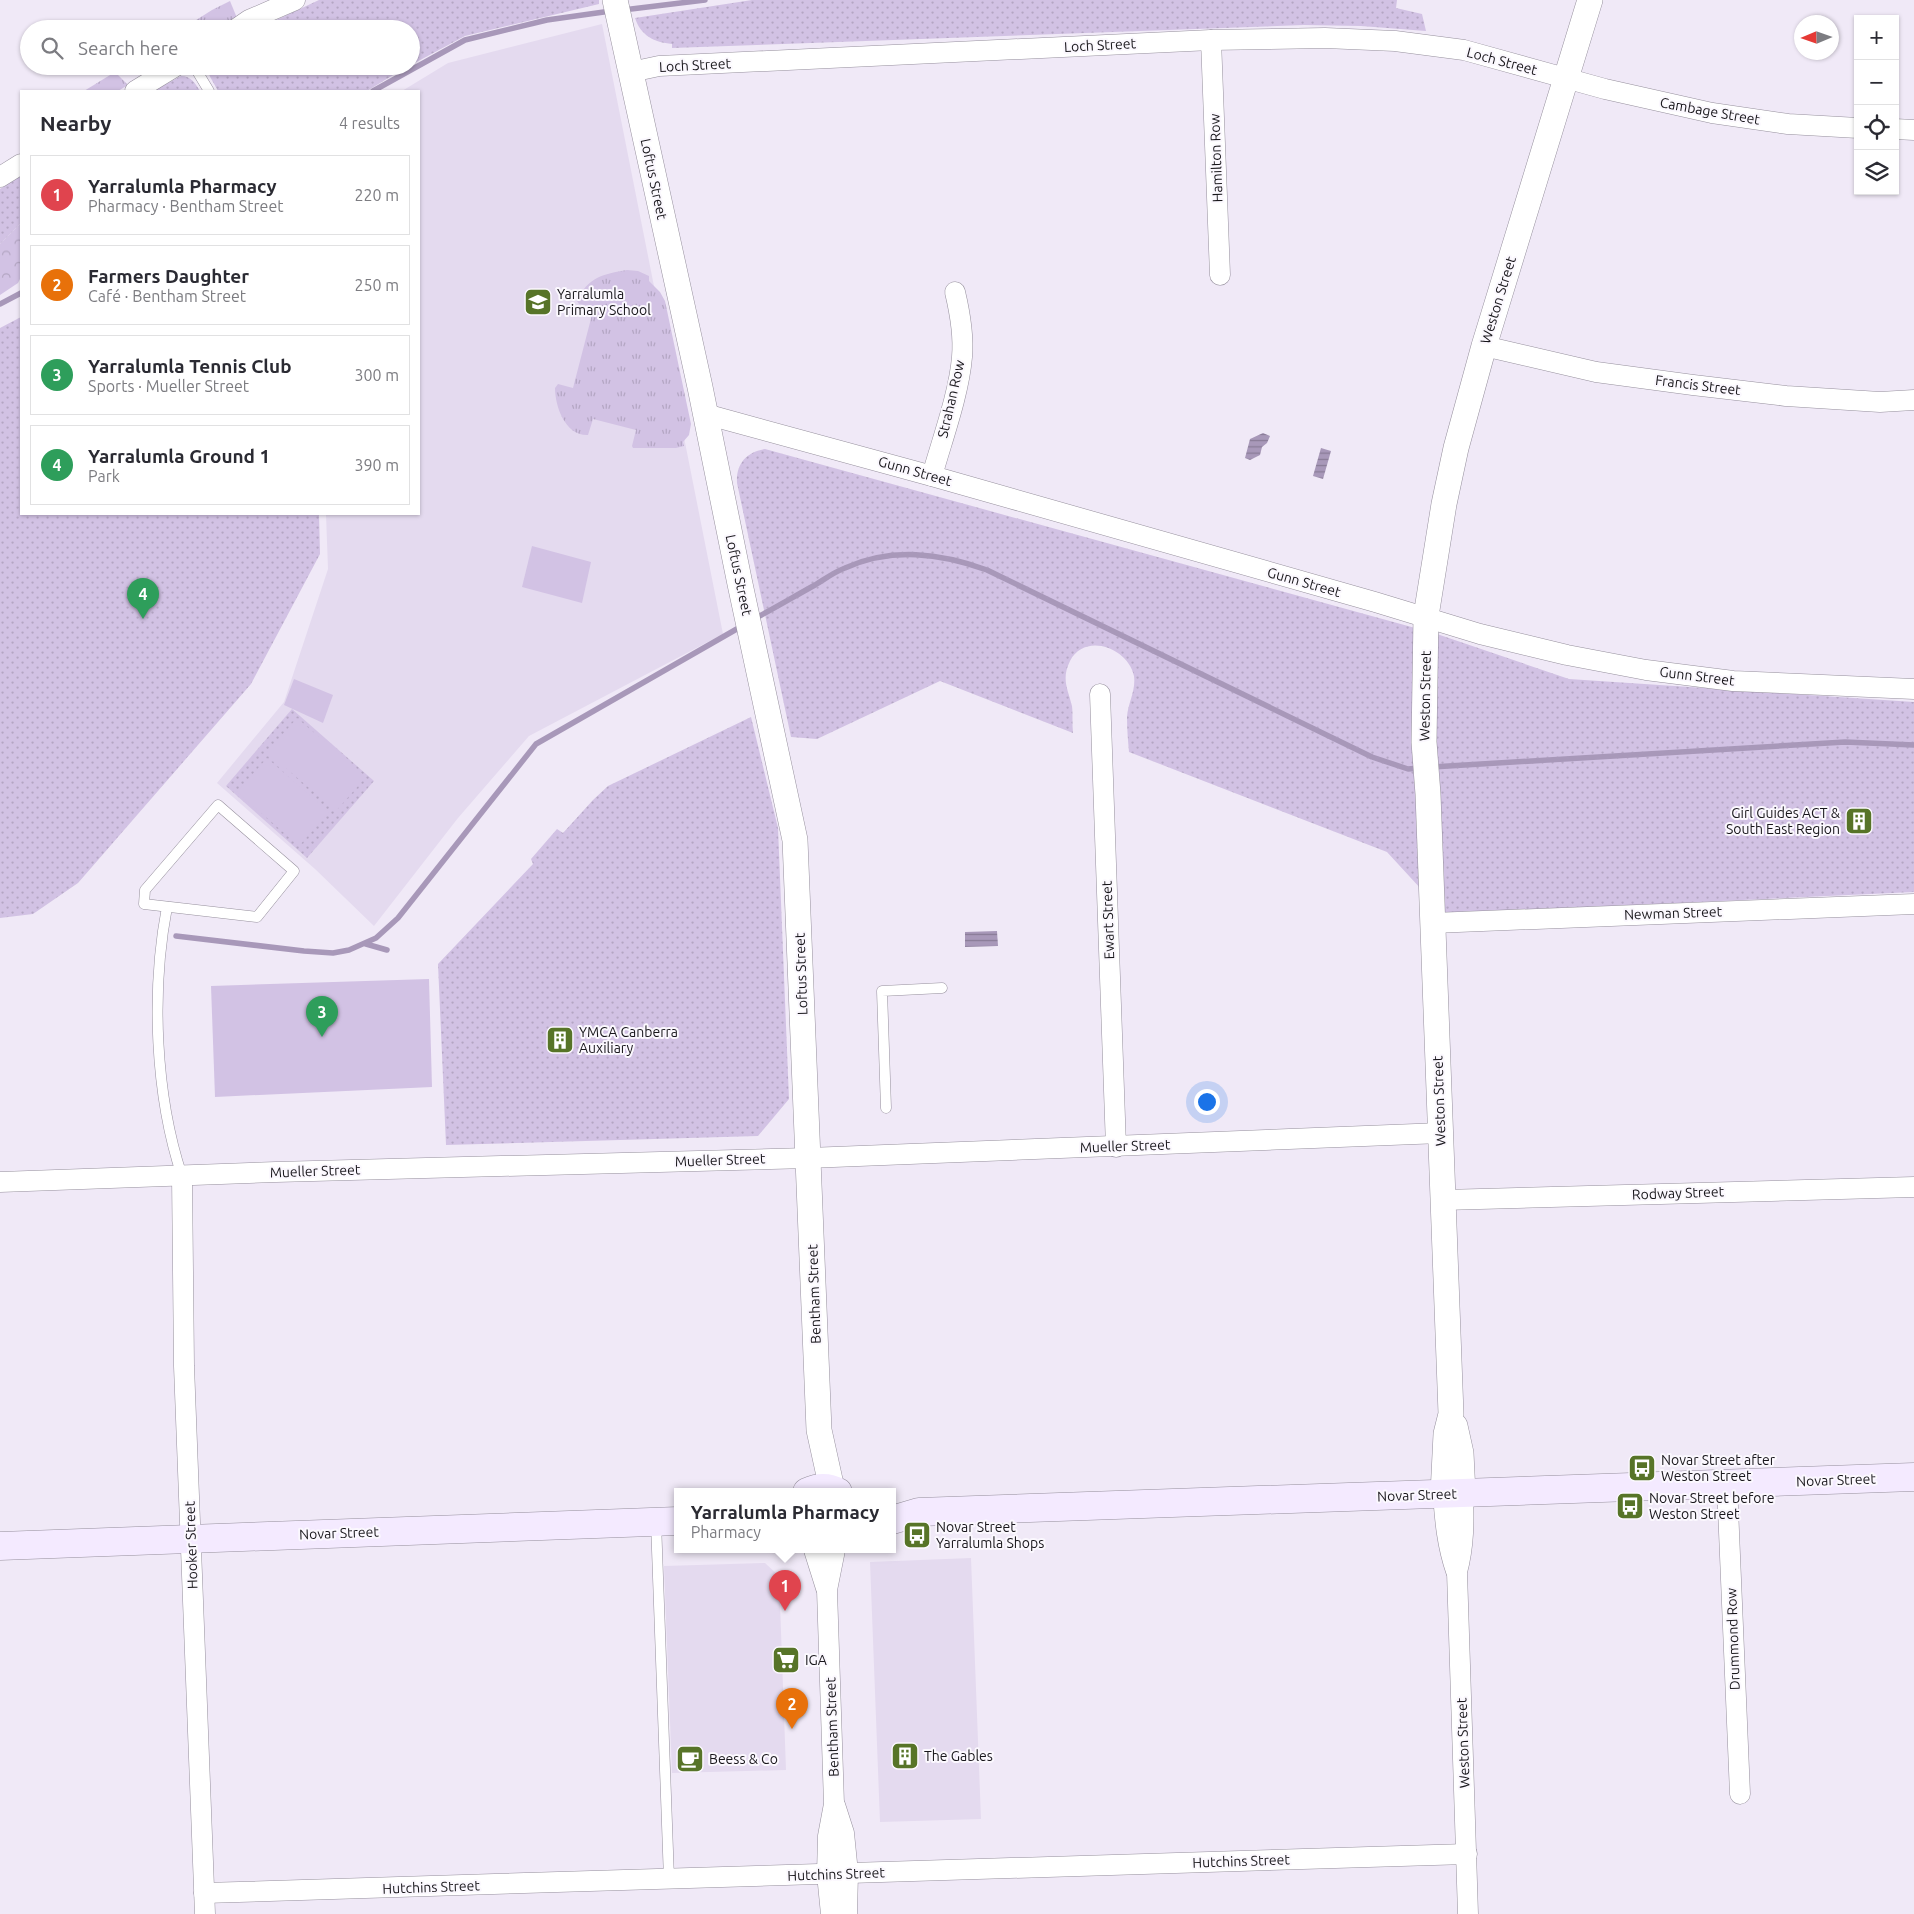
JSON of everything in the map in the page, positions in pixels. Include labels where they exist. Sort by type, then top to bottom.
[{"type":"main road","name":"Novar Street","points":[[896,1519],[920,1512],[1914,1477]]},
{"type":"main road","name":"Novar Street","points":[[896,1507],[920,1512]]},
{"type":"main road","name":"Novar Street","points":[[0,1546],[667,1521]]},
{"type":"street","points":[[250,20],[295,0]]},
{"type":"street","name":"Weston Street","points":[[1468,1914],[1457,1572],[1464,1533],[1453,1494],[1458,1433],[1451,1414],[1428,794],[1424,742],[1426,616],[1444,504],[1456,448],[1484,346],[1590,0]]},
{"type":"street","name":"Loftus Street","points":[[617,7],[795,840],[808,1158]]},
{"type":"street","name":"Loch Street","points":[[631,72],[659,66],[1211,40],[1325,38],[1395,41],[1464,50],[1566,78]]},
{"type":"street","name":"Hamilton Row","points":[[1211,40],[1220,275]]},
{"type":"street","points":[[137,90],[161,75]]},
{"type":"street","name":"Cambage Street","points":[[1566,78],[1649,100],[1712,113],[1788,124],[1854,128]]},
{"type":"street","points":[[1899,129],[1914,130]]},
{"type":"street","points":[[0,177],[20,165]]},
{"type":"street","name":"Strahan Row","points":[[932,476],[952,405],[962,356],[960,315],[955,292]]},
{"type":"street","name":"Francis Street","points":[[1484,346],[1596,372],[1693,385],[1786,396],[1880,402],[1914,400]]},
{"type":"street","name":"Gunn Street","points":[[705,414],[932,476],[1426,616],[1480,634],[1566,654],[1646,670],[1734,681],[1914,689]]},
{"type":"street","name":"Ewart Street","points":[[1100,694],[1116,1147]]},
{"type":"street","name":"Newman Street","points":[[1432,923],[1914,904]]},
{"type":"street","name":"Mueller Street","points":[[0,1182],[808,1158],[1440,1133]]},
{"type":"street","name":"Bentham Street","points":[[808,1158],[821,1488]]},
{"type":"street","name":"Hooker Street","points":[[182,1176],[184,1366],[205,1914]]},
{"type":"street","name":"Rodway Street","points":[[1443,1200],[1914,1187]]},
{"type":"street","name":"Drummond Row","points":[[1727,1484],[1740,1794]]},
{"type":"street","name":"Bentham Street","points":[[815,1553],[827,1590]]},
{"type":"street","name":"Bentham Street","points":[[831,1914],[827,1874],[828,1836],[834,1804],[827,1590],[833,1553]]},
{"type":"street","name":"Bentham Street","points":[[834,1804],[844,1833],[848,1873],[847,1914]]},
{"type":"street","name":"Hutchins Street","points":[[204,1894],[1467,1854]]},
{"type":"lane","points":[[199,75],[208,90]]},
{"type":"lane","points":[[218,805],[294,871],[257,917],[167,907],[144,904],[145,890],[218,805]]},
{"type":"lane","points":[[167,907],[160,950],[160,1061],[166,1118],[182,1176]]},
{"type":"lane","points":[[886,1108],[882,991],[942,988]]},
{"type":"lane","points":[[667,1521],[669,1879]]},
{"type":"shaded area","name":"Yarralumla Primary School","points":[[602,24],[723,634],[529,736],[458,818],[374,926],[315,869],[217,783],[284,702],[328,569],[326,515],[420,515],[420,90],[404,90],[448,63]]},
{"type":"shaded area","points":[[1263,433],[1270,436],[1267,443],[1262,447],[1260,455],[1250,460],[1245,458],[1250,439]]},
{"type":"shaded area","points":[[1321,448],[1331,451],[1323,479],[1313,476]]},
{"type":"shaded area","points":[[997,931],[998,946],[965,947],[965,932]]},
{"type":"shaded area","points":[[971,1558],[981,1819],[880,1822],[870,1562]]},
{"type":"shaded area","points":[[765,1563],[779,1576],[786,1770],[672,1773],[664,1566]]},
{"type":"green space","points":[[319,0],[599,0],[599,4],[465,36],[420,60],[420,20],[276,20]]},
{"type":"green space","points":[[752,0],[1397,0],[1396,8],[1422,14],[1426,31],[1361,26],[1304,25],[672,48],[672,44],[659,42],[645,34],[635,18]]},
{"type":"green space","points":[[230,1],[237,18],[233,20],[196,20]]},
{"type":"green space","points":[[110,75],[118,75],[128,85],[120,90],[86,90]]},
{"type":"green space","points":[[209,75],[393,75],[369,90],[217,90]]},
{"type":"green space","points":[[184,76],[190,79],[199,90],[155,90]]},
{"type":"green space","points":[[20,177],[20,224],[0,244],[0,189]]},
{"type":"green space","points":[[20,224],[20,279],[18,283],[0,295],[0,244]]},
{"type":"green space","points":[[627,270],[638,271],[649,276],[649,281],[660,292],[665,301],[691,424],[689,435],[683,442],[684,446],[676,448],[633,448],[636,430],[593,419],[588,435],[580,434],[573,431],[567,425],[559,411],[555,388],[558,384],[573,388],[594,307],[579,304],[577,301],[586,287],[597,278]]},
{"type":"green space","points":[[20,318],[20,515],[319,515],[320,554],[251,684],[78,883],[33,914],[0,918],[0,328]]},
{"type":"green space","points":[[765,449],[1437,634],[1569,679],[1914,702],[1914,892],[1444,914],[1387,852],[1129,752],[1127,717],[1134,687],[1134,676],[1124,658],[1115,651],[1105,647],[1085,647],[1077,652],[1067,667],[1066,679],[1072,706],[1073,733],[940,681],[817,739],[791,737],[737,483],[738,470],[744,460],[752,453]]},
{"type":"green space","points":[[532,546],[591,562],[582,603],[522,587]]},
{"type":"green space","points":[[294,679],[333,695],[323,723],[284,705]]},
{"type":"green space","points":[[292,709],[374,781],[307,858],[226,786]]},
{"type":"green space","points":[[751,717],[778,828],[789,1099],[758,1136],[446,1145],[438,964],[533,864],[531,859],[557,829],[563,833],[608,786]]},
{"type":"green space","points":[[297,718],[366,777],[336,811],[267,752]]},
{"type":"green space","points":[[267,758],[329,812],[299,846],[237,792]]},
{"type":"green space","points":[[429,979],[432,1087],[215,1097],[211,986]]},
{"type":"waterway","points":[[623,10],[705,0]]},
{"type":"waterway","points":[[420,65],[465,40],[547,20],[611,11]]},
{"type":"waterway","points":[[375,90],[402,75]]},
{"type":"waterway","points":[[0,304],[20,294]]},
{"type":"waterway","points":[[754,619],[837,572],[863,561],[898,555],[934,556],[952,560],[987,570],[1372,757],[1408,769],[1420,768]]},
{"type":"waterway","points":[[176,936],[333,953],[349,950],[376,938],[398,918],[536,744],[742,626]]},
{"type":"waterway","points":[[1432,767],[1845,742],[1914,745]]},
{"type":"waterway","points":[[366,944],[387,950]]},
{"type":"place","name":"Yarralumla Primary School","points":[[538,302]]},
{"type":"place","name":"Yarralumla Ground 1","points":[[143,619]]},
{"type":"place","name":"Girl Guides ACT & South East Region","points":[[1859,821]]},
{"type":"place","name":"Yarralumla Tennis Club","points":[[322,1037]]},
{"type":"place","name":"YMCA Canberra Auxiliary","points":[[560,1040]]},
{"type":"place","name":"Novar Street after Weston Street","points":[[1642,1468]]},
{"type":"place","name":"Novar Street before Weston Street","points":[[1630,1506]]},
{"type":"place","name":"Novar Street Yarralumla Shops","points":[[917,1535]]},
{"type":"place","name":"Yarralumla Pharmacy","points":[[785,1611]]},
{"type":"place","name":"IGA","points":[[786,1660]]},
{"type":"place","name":"Farmers Daughter","points":[[792,1729]]},
{"type":"place","name":"The Gables","points":[[905,1756]]},
{"type":"place","name":"Beess & Co","points":[[690,1759]]}]
